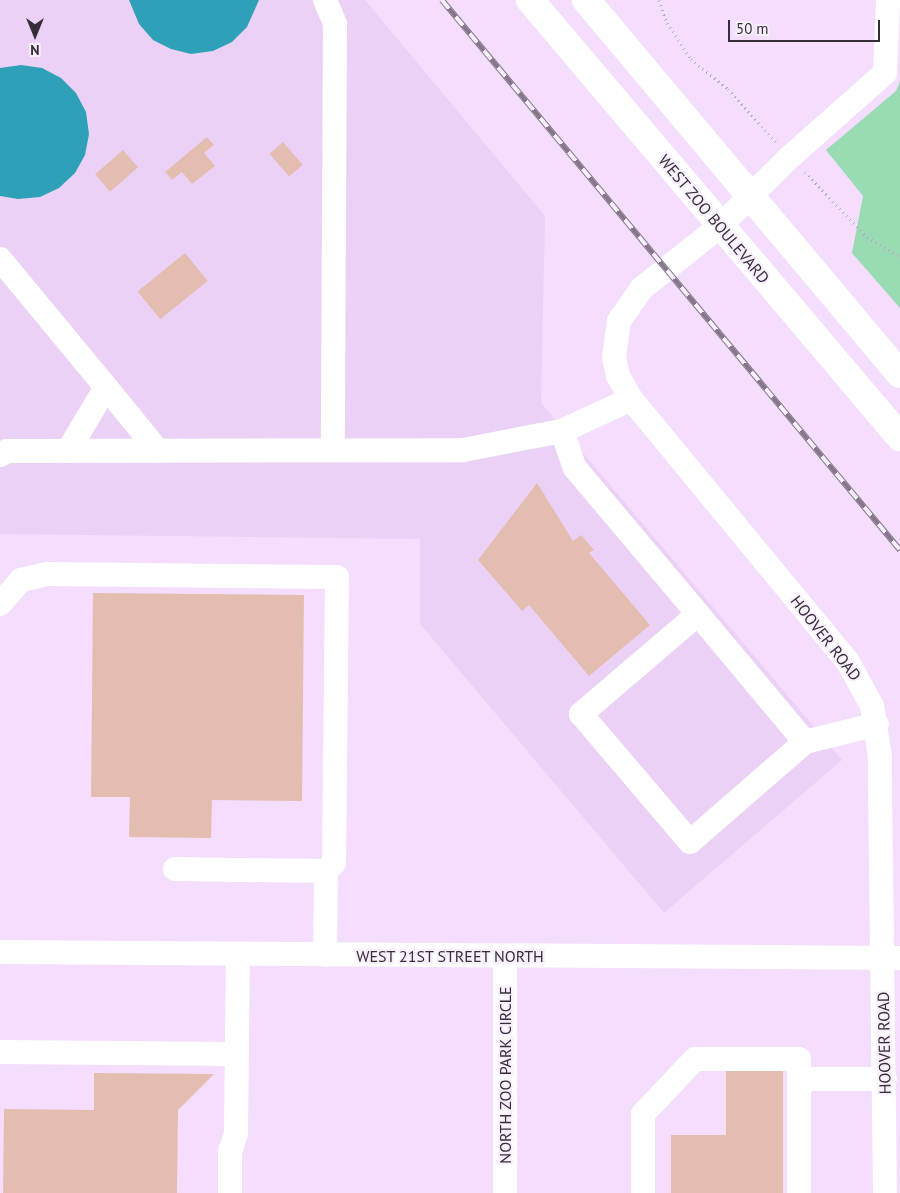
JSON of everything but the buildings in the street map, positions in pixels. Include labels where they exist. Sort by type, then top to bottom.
[{"type":"main road","name":"WEST ZOO BOULEVARD","points":[[530,0],[719,226],[900,437]]},
{"type":"main road","points":[[586,0],[900,374]]},
{"type":"street","points":[[325,0],[335,24],[333,450]]},
{"type":"street","name":"HOOVER ROAD","points":[[885,1193],[885,1079],[892,958],[891,848],[877,724],[863,686],[848,662],[631,399],[618,376],[614,338],[627,306],[719,226],[885,73],[888,0]]},
{"type":"street","points":[[0,259],[158,451]]},
{"type":"street","points":[[68,451],[106,387]]},
{"type":"street","points":[[0,454],[7,451],[463,450],[562,431],[631,399]]},
{"type":"street","points":[[562,431],[575,468],[805,742]]},
{"type":"street","points":[[0,604],[21,580],[48,574],[337,577],[334,862],[326,871],[325,955]]},
{"type":"street","points":[[698,614],[581,714],[690,842],[805,742],[877,724]]},
{"type":"street","points":[[175,869],[326,871]]},
{"type":"street","name":"WEST 21ST STREET NORTH","points":[[0,952],[505,957],[892,958]]},
{"type":"street","points":[[230,1193],[230,1152],[236,1133],[238,955]]},
{"type":"street","name":"NORTH ZOO PARK CIRCLE","points":[[505,957],[506,1193]]},
{"type":"street","points":[[0,1052],[237,1054]]},
{"type":"street","points":[[643,1193],[643,1114],[695,1059],[799,1059],[799,1193]]},
{"type":"street","points":[[799,1079],[885,1079]]},
{"type":"path","points":[[659,0],[667,23],[691,59],[728,89],[778,144]]},
{"type":"path","points":[[800,167],[867,237],[900,256]]},
{"type":"shaded area","points":[[0,0],[365,0],[545,216],[541,403],[842,760],[664,913],[420,624],[420,539],[0,534]]},
{"type":"green space","points":[[900,81],[900,308],[852,253],[863,196],[826,150],[896,91]]},
{"type":"water","points":[[129,0],[259,0],[247,27],[232,42],[213,51],[191,54],[171,49],[153,40],[139,24]]},
{"type":"water","points":[[21,65],[42,68],[61,78],[76,93],[86,112],[89,134],[85,155],[75,173],[59,188],[40,197],[18,199],[0,196],[0,68]]},
{"type":"railway","points":[[442,0],[900,550]]}]
